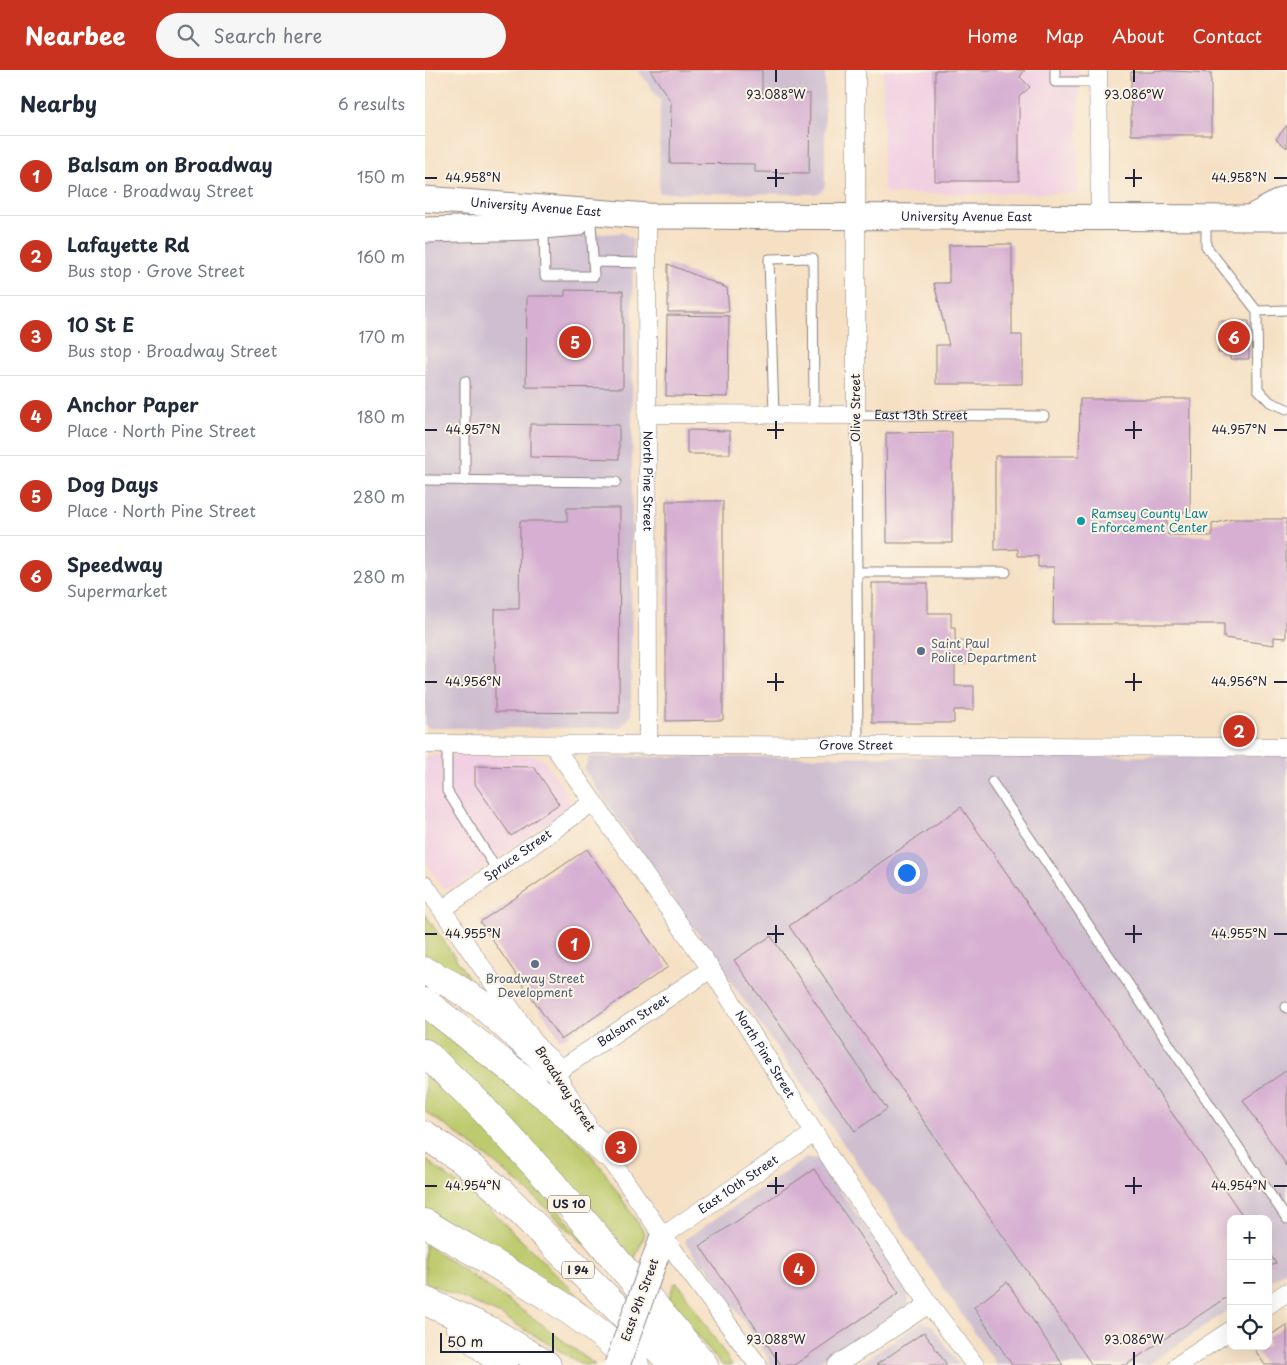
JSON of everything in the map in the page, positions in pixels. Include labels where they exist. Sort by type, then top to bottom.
[{"type":"highway","points":[[425,971],[452,985],[481,1004],[552,1069]]},
{"type":"highway","points":[[425,1002],[553,1102],[606,1152]]},
{"type":"highway","name":"US 10","points":[[425,1053],[476,1101],[550,1182],[704,1365]]},
{"type":"highway","points":[[425,1129],[481,1175]]},
{"type":"highway","name":"I 94","points":[[425,1135],[481,1175],[528,1218],[674,1365]]},
{"type":"highway","points":[[425,1223],[509,1272],[569,1312],[607,1340],[635,1365]]},
{"type":"highway","points":[[425,1232],[573,1333],[613,1365]]},
{"type":"highway","points":[[425,1301],[491,1331],[547,1365]]},
{"type":"highway","points":[[425,1306],[442,1314],[504,1365]]},
{"type":"main road","points":[[1250,218],[1287,198]]},
{"type":"main road","name":"University Avenue East","points":[[425,199],[647,216],[1287,218]]},
{"type":"main road","name":"University Avenue East","points":[[425,230],[544,226],[647,216]]},
{"type":"main road","points":[[1250,218],[1287,234]]},
{"type":"main road","name":"East 9th Street","points":[[617,1365],[663,1236]]},
{"type":"street","name":"Olive Street","points":[[856,70],[856,415]]},
{"type":"street","points":[[1099,76],[1100,218]]},
{"type":"street","name":"North Pine Street","points":[[647,216],[648,746]]},
{"type":"street","name":"East 13th Street","points":[[647,414],[856,415]]},
{"type":"street","name":"Grove Street","points":[[425,744],[1287,747]]},
{"type":"street","name":"North Pine Street","points":[[553,745],[711,969],[814,1133],[929,1304],[975,1365]]},
{"type":"street","name":"Spruce Street","points":[[443,909],[593,802]]},
{"type":"street","name":"Broadway Street","points":[[425,885],[552,1069],[663,1236],[758,1365]]},
{"type":"street","name":"Balsam Street","points":[[552,1069],[711,969]]},
{"type":"street","name":"East 10th Street","points":[[663,1236],[814,1133]]},
{"type":"street","points":[[1272,1302],[1287,1292]]},
{"type":"street","points":[[837,1365],[929,1304]]},
{"type":"street","points":[[1178,1365],[1199,1359],[1227,1334]]},
{"type":"lane","points":[[1055,70],[1055,82],[1099,76]]},
{"type":"lane","points":[[1206,218],[1206,246],[1257,312],[1258,388],[1270,402],[1287,408]]},
{"type":"lane","points":[[544,226],[545,276],[594,276],[591,222]]},
{"type":"lane","points":[[774,414],[769,258],[813,258],[814,415]]},
{"type":"lane","points":[[593,262],[647,263]]},
{"type":"lane","points":[[1257,312],[1287,310]]},
{"type":"lane","points":[[465,381],[465,480]]},
{"type":"lane","name":"East 13th Street","points":[[856,415],[1044,416]]},
{"type":"lane","name":"Olive Street","points":[[856,415],[858,746]]},
{"type":"lane","points":[[425,480],[616,482]]},
{"type":"lane","points":[[857,572],[1007,572]]},
{"type":"lane","points":[[447,745],[447,791],[497,870]]},
{"type":"lane","points":[[992,782],[1287,1219]]},
{"type":"shaded area","points":[[638,70],[825,70],[825,186],[821,192],[815,194],[659,193],[660,100]]},
{"type":"shaded area","points":[[883,70],[1079,70],[1078,193],[889,194],[883,188]]},
{"type":"shaded area","points":[[623,233],[633,239],[631,716],[620,728],[429,728],[425,726],[425,239]]},
{"type":"shaded area","points":[[425,756],[534,756],[543,759],[569,797],[568,809],[455,887],[442,887],[425,860]]},
{"type":"shaded area","points":[[1287,756],[1287,1270],[1272,1280],[1272,1215],[1227,1215],[1227,1311],[1148,1365],[997,1365],[584,770],[589,757]]},
{"type":"shaded area","points":[[806,1158],[817,1159],[910,1290],[908,1306],[813,1365],[770,1365],[767,1356],[706,1265],[702,1265],[685,1242],[687,1238]]},
{"type":"shaded area","points":[[922,1321],[932,1325],[959,1365],[858,1365]]},
{"type":"green space","points":[[425,914],[476,988],[425,964]]},
{"type":"green space","points":[[425,1017],[483,1059],[583,1145],[601,1167],[645,1234],[632,1265],[425,1044]]},
{"type":"green space","points":[[425,1062],[468,1103],[603,1263],[540,1202],[496,1164],[425,1112]]},
{"type":"green space","points":[[425,1159],[486,1206],[588,1305],[585,1309],[425,1210]]},
{"type":"green space","points":[[425,1243],[540,1323],[595,1365],[583,1365],[501,1315],[425,1282]]},
{"type":"green space","points":[[677,1283],[732,1365],[722,1365],[668,1301],[674,1284]]},
{"type":"building","points":[[650,70],[762,70],[762,93],[810,94],[809,173],[755,172],[755,164],[670,163],[671,102]]},
{"type":"building","points":[[935,70],[1025,70],[1020,77],[1030,87],[1019,97],[1019,181],[935,181]]},
{"type":"building","points":[[1154,70],[1211,73],[1211,135],[1131,135],[1131,72],[1154,72]]},
{"type":"building","points":[[1287,125],[1287,148],[1276,139]]},
{"type":"building","points":[[1012,244],[1012,335],[1022,335],[1022,384],[936,384],[936,345],[949,345],[934,283],[949,283],[949,245]]},
{"type":"building","points":[[668,264],[727,288],[729,312],[668,312]]},
{"type":"building","points":[[565,290],[623,291],[623,388],[526,387],[527,296],[565,296]]},
{"type":"building","points":[[667,315],[729,316],[728,397],[666,396]]},
{"type":"building","points":[[1218,321],[1249,321],[1249,359],[1230,359],[1230,353],[1218,353]]},
{"type":"building","name":"Ramsey County Law Enforcement Center","points":[[1080,399],[1191,399],[1190,512],[1166,512],[1168,535],[1212,536],[1212,524],[1233,519],[1286,519],[1286,638],[1274,637],[1274,645],[1224,638],[1224,624],[1053,624],[1054,567],[1038,567],[1038,556],[1018,556],[1018,549],[995,550],[995,456],[1079,456]]},
{"type":"building","points":[[530,424],[619,425],[619,459],[530,457]]},
{"type":"building","points":[[687,430],[730,431],[730,454],[687,454]]},
{"type":"building","points":[[952,432],[952,543],[887,543],[886,433]]},
{"type":"building","points":[[666,501],[723,501],[723,720],[666,721]]},
{"type":"building","points":[[567,508],[620,508],[619,713],[495,712],[495,609],[519,609],[520,521],[567,521]]},
{"type":"building","name":"Saint Paul Police Department","points":[[872,583],[928,583],[928,613],[951,613],[951,627],[955,627],[955,641],[971,641],[971,661],[955,661],[955,686],[974,686],[974,710],[954,710],[954,723],[872,723]]},
{"type":"building","points":[[475,766],[534,767],[559,804],[511,836],[475,784]]},
{"type":"building","points":[[961,807],[1242,1215],[1227,1215],[1227,1297],[1126,1365],[1092,1365],[789,926]]},
{"type":"building","points":[[587,849],[668,967],[561,1040],[480,922]]},
{"type":"building","points":[[771,936],[887,1109],[855,1131],[734,960]]},
{"type":"building","points":[[1287,1070],[1287,1166],[1243,1100]]},
{"type":"building","points":[[814,1169],[899,1293],[794,1365],[781,1365],[700,1246]]},
{"type":"building","points":[[1272,1258],[1276,1263],[1272,1266]]},
{"type":"building","points":[[1007,1282],[1063,1365],[1012,1365],[974,1307]]},
{"type":"building","points":[[1287,1324],[1287,1365],[1265,1365],[1255,1350],[1272,1350],[1272,1334]]},
{"type":"building","points":[[924,1332],[947,1365],[876,1365]]},
{"type":"place","name":"Speedway","points":[[1234,337]]},
{"type":"place","name":"Dog Days","points":[[575,342]]},
{"type":"place","name":"Ramsey County Law Enforcement Center","points":[[1081,521]]},
{"type":"place","name":"Saint Paul Police Department","points":[[921,651]]},
{"type":"place","name":"Lafayette Rd","points":[[1239,731]]},
{"type":"place","name":"Balsam on Broadway","points":[[574,944]]},
{"type":"place","name":"Broadway Street Development","points":[[535,964]]},
{"type":"place","name":"10 St E","points":[[621,1147]]},
{"type":"place","name":"Anchor Paper","points":[[799,1269]]}]
